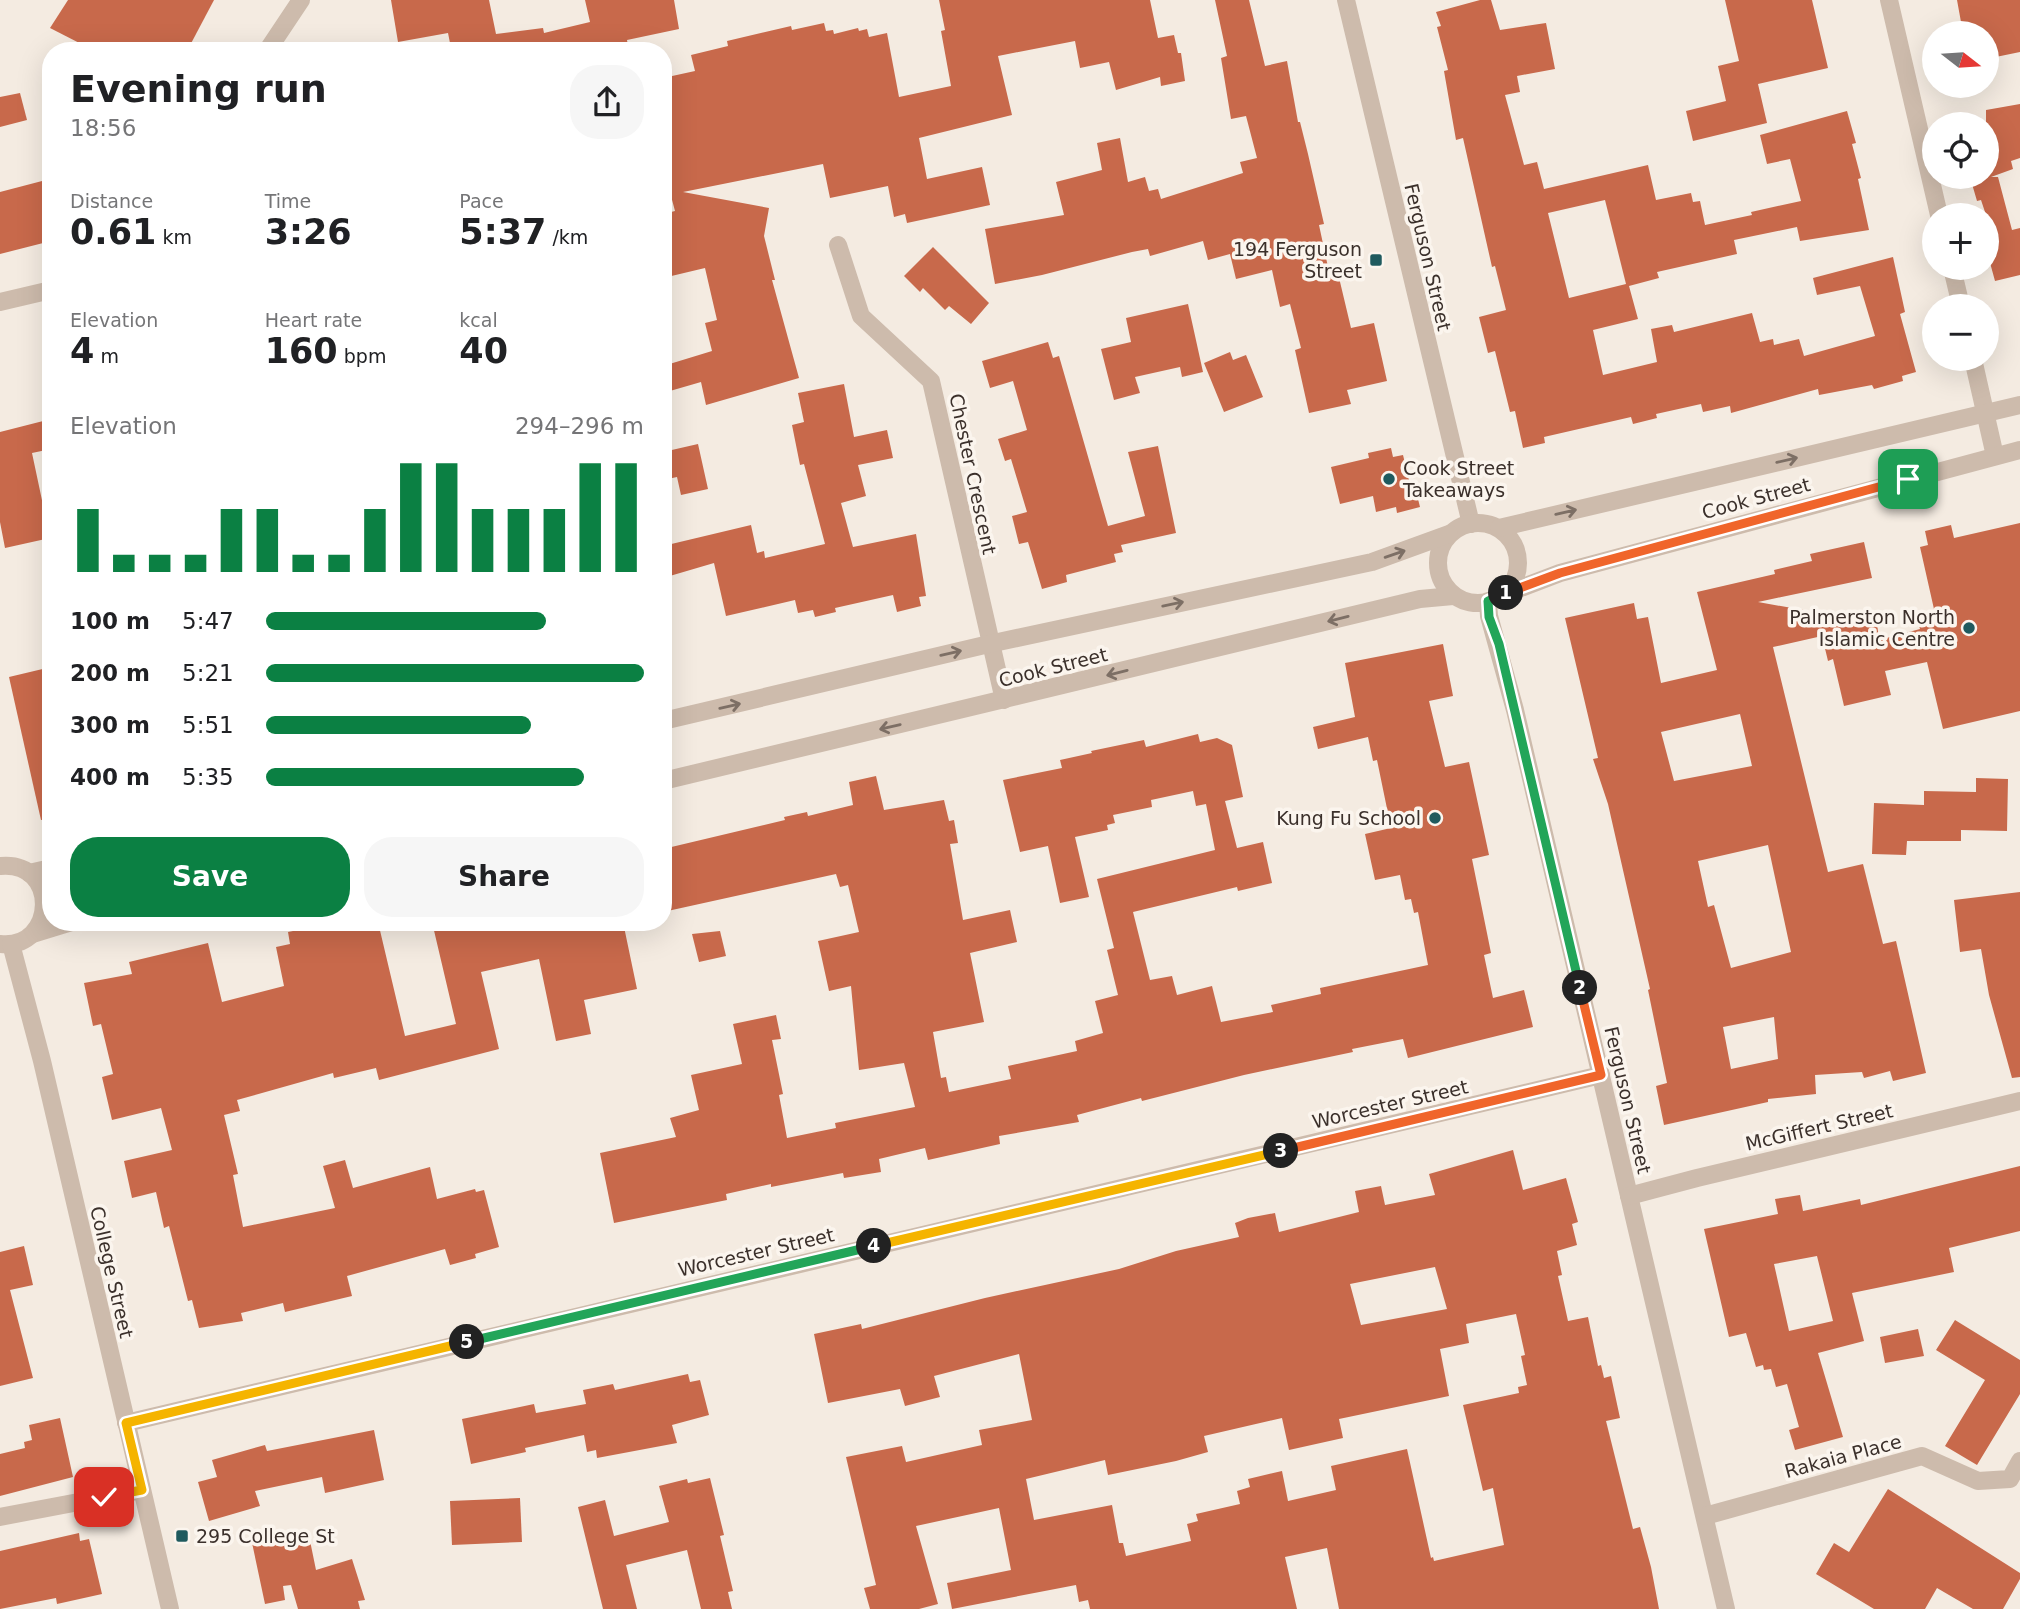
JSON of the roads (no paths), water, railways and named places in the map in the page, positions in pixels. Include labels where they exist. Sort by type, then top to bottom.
[{"type":"street","points":[[273,42],[300,0]]},
{"type":"street","name":"Ferguson Street","points":[[1346,0],[1471,524]]},
{"type":"street","points":[[1889,0],[1936,203]]},
{"type":"street","name":"Chester Crescent","points":[[838,245],[861,316],[931,381],[989,644],[1004,700]]},
{"type":"street","points":[[0,302],[42,292]]},
{"type":"street","points":[[1976,371],[1996,456]]},
{"type":"street","name":"Cook Street","points":[[1499,528],[2020,405]]},
{"type":"street","name":"Cook Street","points":[[1496,598],[1560,573],[2020,450]]},
{"type":"street","points":[[1481,523],[1499,528],[1510,538],[1520,560],[1519,572],[1496,598],[1472,603],[1452,596],[1437,568],[1438,554],[1449,534],[1457,527],[1471,524],[1481,523]]},
{"type":"street","name":"Cook Street","points":[[672,719],[989,644],[1372,562],[1449,534]]},
{"type":"street","name":"Cook Street","points":[[672,779],[1420,599],[1452,596]]},
{"type":"street","name":"Ferguson Street","points":[[1496,598],[1489,617],[1499,644],[1726,1609]]},
{"type":"street","points":[[0,866],[12,866],[29,873],[37,881],[42,894]]},
{"type":"street","points":[[29,873],[42,870]]},
{"type":"street","points":[[33,934],[42,918]]},
{"type":"street","points":[[6,944],[43,931]]},
{"type":"street","name":"College Street","points":[[6,944],[42,1060],[170,1609]]},
{"type":"street","name":"Worcester Street","points":[[126,1423],[1601,1075]]},
{"type":"street","name":"McGiffert Street","points":[[1629,1196],[2020,1101]]},
{"type":"street","name":"Rakaia Place","points":[[1705,1516],[1922,1456],[1978,1481],[2010,1479],[2020,1461]]},
{"type":"street","points":[[0,1517],[142,1490]]},
{"type":"place","name":"194 Ferguson Street","points":[[1376,260]]},
{"type":"place","name":"Cook Street Takeaways","points":[[1389,479]]},
{"type":"place","name":"Palmerston North Islamic Centre","points":[[1969,628]]},
{"type":"place","name":"Kung Fu School","points":[[1435,818]]},
{"type":"place","name":"295 College St","points":[[182,1536]]}]
